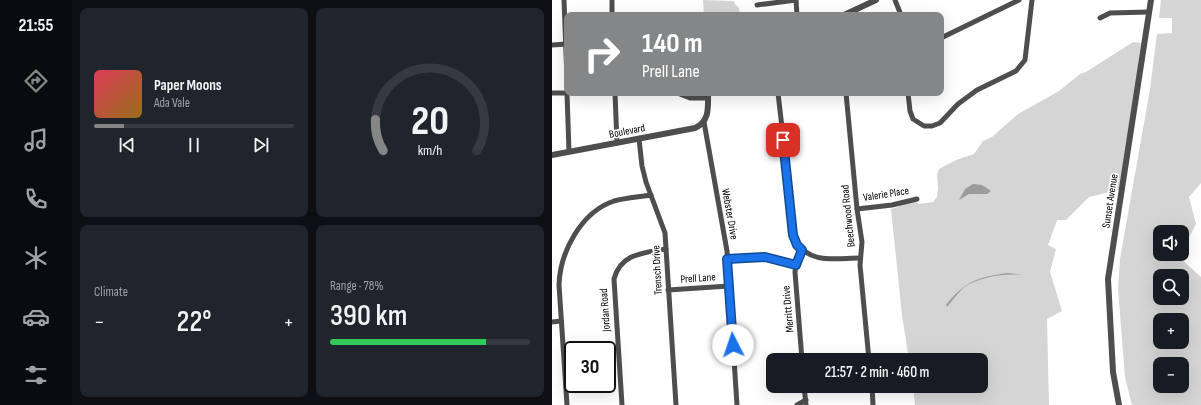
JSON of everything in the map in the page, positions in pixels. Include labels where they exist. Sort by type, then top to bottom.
[{"type":"street","points":[[564,0],[565,12]]},
{"type":"street","points":[[612,0],[612,12]]},
{"type":"street","points":[[757,5],[796,0],[797,12]]},
{"type":"street","points":[[849,12],[866,2],[876,0]]},
{"type":"street","points":[[895,0],[900,12]]},
{"type":"street","points":[[944,37],[1019,0]]},
{"type":"street","points":[[908,96],[910,112],[913,119],[924,126],[932,126],[940,123],[958,104],[977,90],[1016,71],[1024,61],[1032,0]]},
{"type":"street","name":"Sunset Avenue","points":[[1120,405],[1113,372],[1108,279],[1151,0]]},
{"type":"street","points":[[1100,18],[1110,13],[1149,12]]},
{"type":"street","points":[[552,45],[564,44]]},
{"type":"street","points":[[552,93],[564,93]]},
{"type":"street","points":[[567,96],[570,152]]},
{"type":"street","points":[[615,96],[617,143]]},
{"type":"street","points":[[685,96],[690,98],[708,96],[708,112],[704,122]]},
{"type":"street","points":[[778,96],[793,235],[797,245],[808,255],[818,259],[860,258]]},
{"type":"street","name":"Beechwood Road","points":[[846,96],[857,209],[862,242],[860,258],[868,353]]},
{"type":"street","name":"Boulevard","points":[[552,155],[695,128],[704,122]]},
{"type":"street","name":"Webster Drive","points":[[704,122],[727,259],[737,405]]},
{"type":"street","name":"Trensch Drive","points":[[639,139],[642,166],[651,195],[663,224],[666,249],[676,405]]},
{"type":"street","points":[[567,405],[559,285],[560,266],[566,248],[576,232],[597,211],[609,203],[651,195]]},
{"type":"street","name":"Valerie Place","points":[[857,209],[892,205],[918,199]]},
{"type":"street","name":"Jordan Road","points":[[622,405],[614,279],[621,264],[630,256],[638,253],[666,249]]},
{"type":"street","name":"Merritt Drive","points":[[801,353],[795,278],[796,265],[802,250]]},
{"type":"street","points":[[727,259],[765,257],[796,265]]},
{"type":"street","name":"Prell Lane","points":[[668,290],[729,286]]},
{"type":"street","points":[[552,322],[561,321]]},
{"type":"street","points":[[873,393],[874,405]]},
{"type":"street","points":[[797,405],[806,402]]},
{"type":"shaded area","points":[[703,0],[734,1],[739,8],[740,12],[704,12]]},
{"type":"shaded area","points":[[1161,0],[1201,0],[1201,183],[1189,197],[1196,224],[1189,238],[1189,225],[1153,225],[1153,261],[1183,261],[1201,277],[1201,405],[1132,405],[1125,377],[1118,289],[1120,259],[1150,89],[1157,34],[1172,33],[1172,18],[1159,18]]},
{"type":"shaded area","points":[[1133,42],[1141,43],[1122,189],[1089,197],[1066,220],[1057,220],[1048,245],[1056,249],[1050,272],[1062,311],[1047,319],[1049,405],[915,405],[914,393],[988,393],[988,353],[908,353],[902,315],[891,209],[914,200],[919,204],[933,202],[937,197],[937,175],[939,169],[956,160],[974,154],[983,141],[992,137],[1018,114],[1059,91],[1080,74],[1086,72]]},
{"type":"shaded area","points":[[973,184],[982,185],[991,191],[987,194],[969,194],[959,200],[965,189]]},
{"type":"shaded area","points":[[1008,273],[1023,275],[1000,275],[976,281],[963,288],[947,307],[946,305],[959,290],[966,285],[988,276]]},
{"type":"route","points":[[733,345],[727,259],[765,257],[796,265],[802,250],[797,245],[793,235],[783,140]]}]
